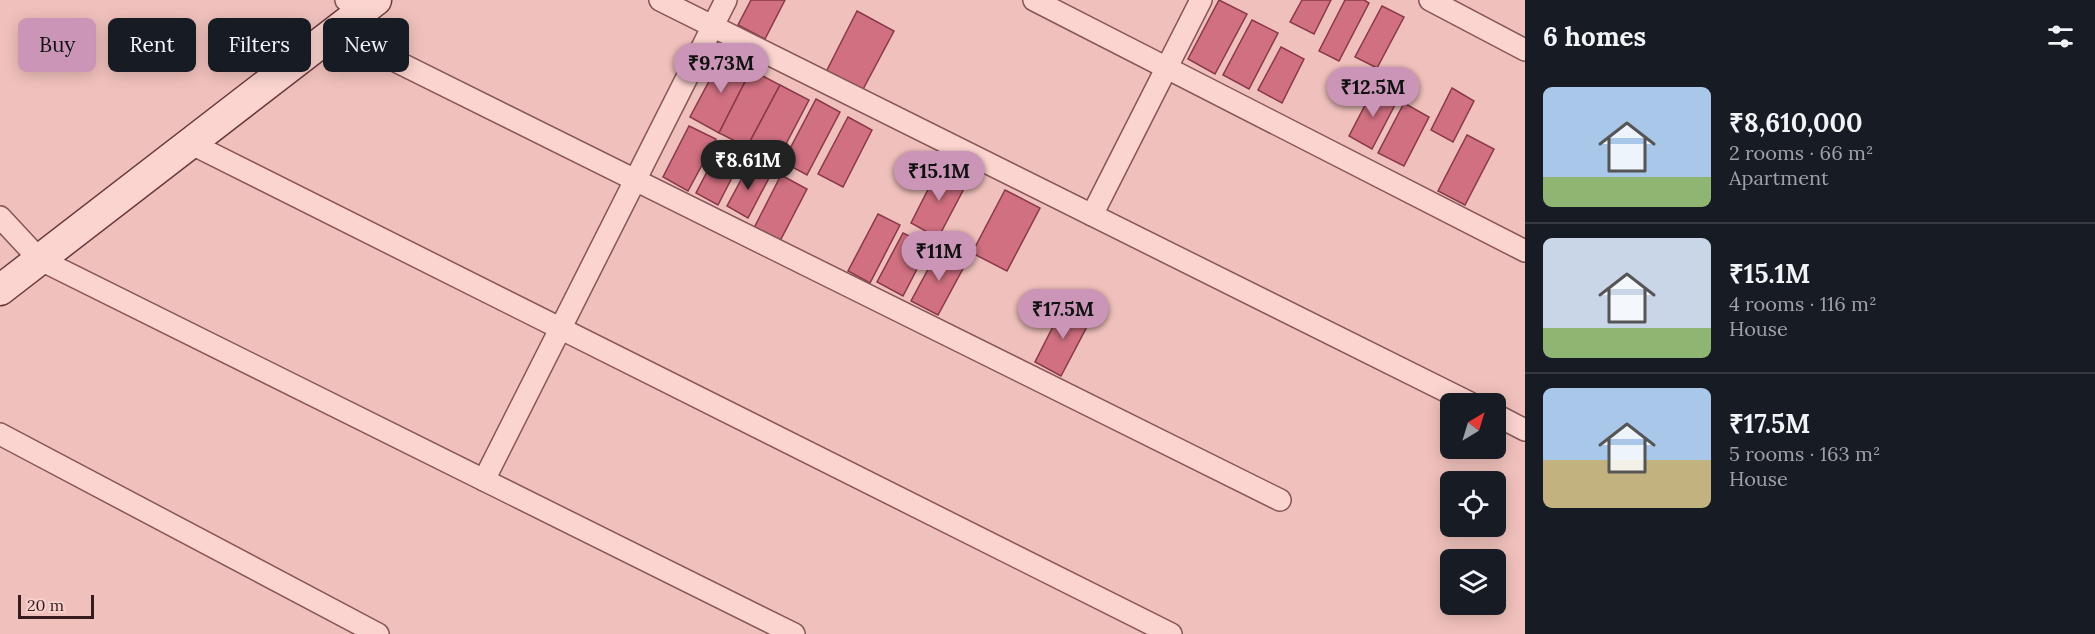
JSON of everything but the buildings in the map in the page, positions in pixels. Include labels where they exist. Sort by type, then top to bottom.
[{"type":"main road","points":[[348,18],[361,4]]},
{"type":"main road","points":[[0,290],[323,40]]},
{"type":"street","points":[[660,0],[1450,393]]},
{"type":"street","points":[[484,480],[726,0]]},
{"type":"street","points":[[1034,0],[1525,250]]},
{"type":"street","points":[[1092,214],[1201,0]]},
{"type":"street","points":[[1430,0],[1525,50]]},
{"type":"street","points":[[409,68],[1280,500]]},
{"type":"street","points":[[190,143],[1171,634]]},
{"type":"street","points":[[0,217],[39,259],[794,634]]},
{"type":"street","points":[[1506,420],[1525,430]]},
{"type":"street","points":[[0,434],[378,634]]}]
